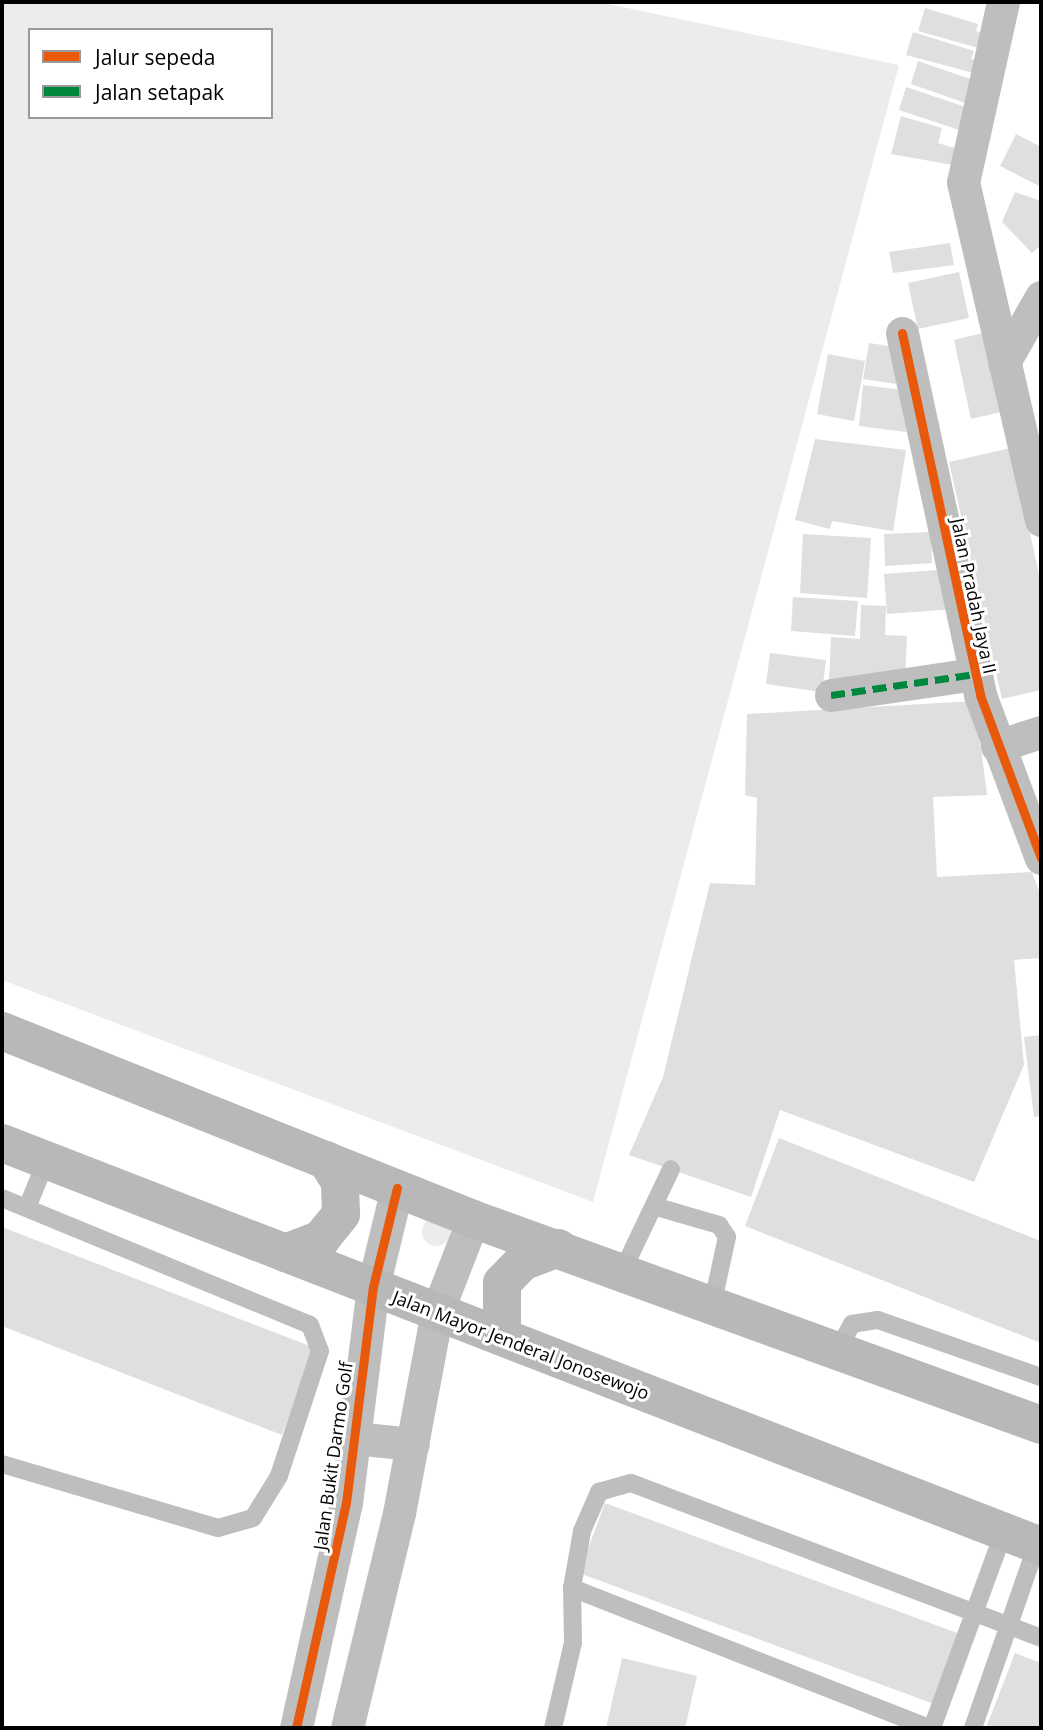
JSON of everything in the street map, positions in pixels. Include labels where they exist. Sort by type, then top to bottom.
[{"type":"main road","points":[[2,1031],[473,1219],[1041,1425]]},
{"type":"main road","name":"Jalan Mayor Jenderal Jonosewojo","points":[[2,1143],[1027,1540]]},
{"type":"main road","points":[[285,1253],[321,1240],[341,1214],[340,1182],[326,1160]]},
{"type":"main road","points":[[502,1338],[502,1283],[522,1262],[558,1248]]},
{"type":"street","points":[[1003,2],[963,182],[1041,520]]},
{"type":"street","points":[[1004,362],[1041,297]]},
{"type":"street","name":"Jalan Pradah Jaya II","points":[[902,333],[975,674],[997,746],[1041,858]]},
{"type":"street","points":[[831,695],[975,674]]},
{"type":"street","points":[[997,746],[1041,732]]},
{"type":"street","name":"Jalan Bukit Darmo Golf","points":[[296,1728],[323,1613],[354,1438],[373,1287],[397,1188]]},
{"type":"street","points":[[347,1728],[413,1444],[437,1312],[473,1219]]},
{"type":"street","points":[[354,1438],[413,1444]]},
{"type":"street","points":[[323,1613],[372,1625]]},
{"type":"lane","points":[[27,1208],[46,1161]]},
{"type":"lane","points":[[621,1274],[657,1208],[671,1169]]},
{"type":"lane","points":[[2,1198],[310,1325],[320,1351],[278,1476],[253,1518],[218,1528],[2,1464]]},
{"type":"lane","points":[[657,1208],[719,1225],[727,1237],[712,1306]]},
{"type":"lane","points":[[837,1351],[852,1324],[878,1320],[1041,1377]]},
{"type":"lane","points":[[554,1728],[573,1643],[572,1587],[582,1531],[599,1492],[631,1483],[1041,1639]]},
{"type":"lane","points":[[572,1587],[895,1721],[931,1728],[974,1612],[1027,1540]]},
{"type":"lane","points":[[973,1728],[1013,1627],[1027,1540]]},
{"type":"shaded area","points":[[2,2],[599,2],[899,65],[593,1202],[2,980]]},
{"type":"shaded area","points":[[436,1218],[446,1222],[450,1232],[446,1242],[436,1246],[426,1242],[422,1232],[426,1222]]},
{"type":"building","points":[[925,8],[978,24],[976,31],[993,37],[989,51],[918,31]]},
{"type":"building","points":[[913,32],[974,51],[971,59],[985,63],[981,75],[906,55]]},
{"type":"building","points":[[918,61],[979,82],[971,105],[911,84]]},
{"type":"building","points":[[906,87],[972,109],[965,132],[899,110]]},
{"type":"building","points":[[901,116],[942,128],[938,143],[958,149],[953,165],[891,154]]},
{"type":"building","points":[[1016,134],[1041,147],[1041,187],[1000,166]]},
{"type":"building","points":[[1015,192],[1041,201],[1041,245],[1032,253],[1002,222]]},
{"type":"building","points":[[950,243],[954,265],[893,273],[889,252]]},
{"type":"building","points":[[959,272],[969,318],[918,329],[908,283]]},
{"type":"building","points":[[983,333],[1001,412],[971,419],[954,340]]},
{"type":"building","points":[[869,343],[902,348],[896,384],[863,379]]},
{"type":"building","points":[[828,354],[865,361],[854,421],[817,414]]},
{"type":"building","points":[[863,385],[911,391],[906,432],[859,426]]},
{"type":"building","points":[[815,439],[906,450],[893,531],[832,521],[830,529],[795,520]]},
{"type":"building","points":[[1011,448],[1041,583],[1041,690],[1002,699],[949,462]]},
{"type":"building","points":[[931,532],[932,563],[885,566],[884,534]]},
{"type":"building","points":[[803,534],[871,538],[867,598],[800,593]]},
{"type":"building","points":[[951,569],[954,609],[887,614],[884,574]]},
{"type":"building","points":[[793,597],[858,601],[855,636],[791,631]]},
{"type":"building","points":[[861,605],[886,606],[885,635],[907,636],[905,683],[829,682],[831,637],[860,639]]},
{"type":"building","points":[[770,653],[826,660],[822,692],[766,684]]},
{"type":"building","points":[[975,701],[987,795],[933,797],[937,877],[1032,872],[1041,896],[1041,958],[1014,960],[1024,1065],[974,1182],[780,1110],[751,1197],[629,1155],[663,1077],[710,883],[755,885],[757,798],[745,795],[747,714]]},
{"type":"building","points":[[1041,1035],[1041,1116],[1034,1117],[1024,1037]]},
{"type":"building","points":[[779,1138],[1041,1241],[1041,1343],[745,1226]]},
{"type":"building","points":[[2,1227],[315,1348],[282,1435],[2,1326]]},
{"type":"building","points":[[605,1503],[960,1634],[934,1704],[579,1573]]},
{"type":"building","points":[[1015,1653],[1041,1663],[1041,1728],[986,1728]]},
{"type":"building","points":[[622,1658],[697,1676],[685,1728],[606,1728]]},
{"type":"marked path","points":[[831,695],[975,674]]},
{"type":"cycle path","points":[[902,333],[980,695],[1041,858]]},
{"type":"cycle path","points":[[296,1728],[346,1503],[373,1287],[397,1188]]}]
